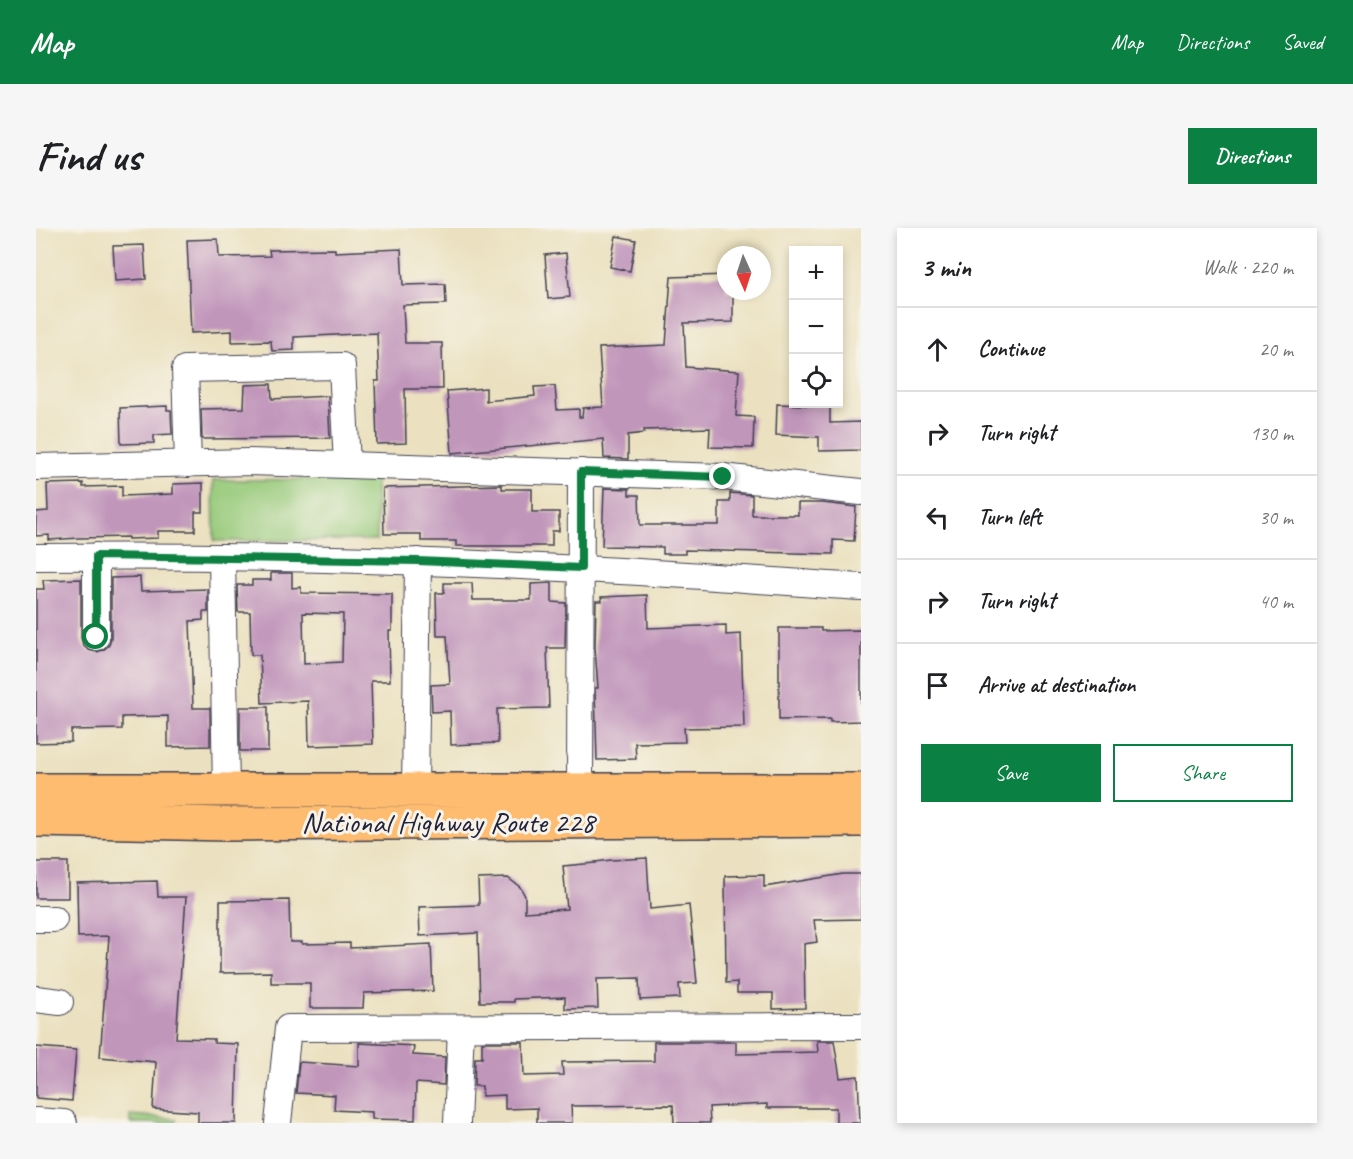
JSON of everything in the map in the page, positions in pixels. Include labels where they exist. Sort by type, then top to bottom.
[{"type":"highway","name":"National Highway Route 228","points":[[36,790],[861,790]]},
{"type":"highway","name":"National Highway Route 228","points":[[36,820],[238,824],[861,820]]},
{"type":"street","points":[[188,464],[185,369],[342,366],[347,465]]},
{"type":"street","points":[[36,467],[249,462],[581,472],[723,477],[861,492]]},
{"type":"street","points":[[580,790],[581,472]]},
{"type":"street","points":[[96,556],[96,637]]},
{"type":"street","points":[[36,557],[222,557],[418,561],[581,568],[861,587]]},
{"type":"street","points":[[222,557],[226,791]]},
{"type":"street","points":[[415,790],[418,561]]},
{"type":"street","points":[[278,1123],[288,1028],[861,1026]]},
{"type":"street","points":[[457,1123],[461,1028]]},
{"type":"street","points":[[36,1120],[64,1123]]},
{"type":"green space","points":[[376,479],[377,540],[214,541],[213,480]]},
{"type":"green space","points":[[130,1115],[176,1119],[176,1123],[130,1123]]},
{"type":"building","points":[[616,236],[636,240],[630,271],[610,267]]},
{"type":"building","points":[[218,239],[219,257],[270,256],[269,250],[335,249],[335,252],[401,249],[403,285],[445,284],[446,304],[403,305],[405,343],[442,343],[443,389],[405,389],[406,443],[377,444],[375,381],[379,381],[377,333],[294,337],[294,350],[272,351],[271,341],[232,342],[232,331],[191,333],[187,240]]},
{"type":"building","points":[[144,245],[146,279],[115,281],[113,246]]},
{"type":"building","points":[[566,253],[570,297],[548,299],[545,255]]},
{"type":"building","points":[[717,275],[717,300],[733,300],[733,322],[684,323],[686,367],[739,371],[736,416],[754,417],[753,448],[709,447],[710,428],[644,430],[644,433],[628,435],[628,459],[604,458],[603,439],[452,453],[447,391],[486,388],[486,401],[535,396],[534,387],[555,386],[557,410],[579,409],[579,417],[582,417],[583,408],[603,407],[599,348],[666,345],[671,277]]},
{"type":"building","points":[[271,384],[272,399],[328,396],[330,438],[202,439],[201,409],[244,408],[245,385]]},
{"type":"building","points":[[777,404],[789,404],[789,408],[830,408],[830,423],[861,422],[861,450],[819,451],[819,437],[776,435]]},
{"type":"building","points":[[167,406],[167,410],[171,410],[172,434],[154,435],[154,443],[121,444],[120,408]]},
{"type":"building","points":[[83,483],[83,487],[122,486],[122,496],[173,494],[173,484],[203,483],[203,512],[195,512],[195,531],[158,531],[158,538],[49,540],[49,535],[36,536],[36,512],[48,511],[47,484]]},
{"type":"building","points":[[502,485],[502,489],[532,489],[532,512],[559,512],[559,531],[552,531],[552,546],[456,546],[456,541],[421,541],[421,534],[384,534],[383,488]]},
{"type":"building","points":[[604,488],[629,489],[629,495],[639,495],[640,525],[719,525],[719,502],[730,502],[730,493],[752,495],[752,515],[798,515],[798,503],[856,507],[854,541],[833,540],[833,554],[685,550],[685,554],[663,554],[663,547],[602,546]]},
{"type":"building","points":[[271,573],[292,573],[292,588],[301,587],[301,593],[392,594],[392,631],[389,631],[390,681],[371,681],[373,744],[309,746],[308,701],[262,703],[260,655],[251,655],[250,612],[238,612],[237,585],[252,585],[252,580],[271,580]],"holes":[[[303,613],[343,614],[342,662],[304,664]]]},
{"type":"building","points":[[140,577],[141,591],[208,589],[208,612],[203,612],[203,620],[190,621],[193,708],[210,708],[210,746],[168,747],[168,716],[122,717],[122,729],[71,730],[71,742],[36,743],[36,589],[44,589],[43,580],[81,579],[81,638],[88,650],[97,652],[109,645],[111,638],[111,578]]},
{"type":"building","points":[[444,583],[472,583],[473,600],[531,600],[531,584],[552,583],[552,602],[566,603],[565,648],[547,648],[549,708],[497,709],[498,743],[451,745],[450,711],[432,712],[431,685],[450,684],[447,636],[437,636],[436,593],[444,593]]},
{"type":"building","points":[[647,595],[648,628],[726,625],[726,635],[741,634],[744,727],[684,728],[685,742],[635,743],[636,759],[597,760],[596,601],[602,601],[601,597]]},
{"type":"building","points":[[779,628],[821,628],[821,631],[861,630],[861,721],[779,720]]},
{"type":"building","points":[[240,707],[268,707],[268,751],[240,751]]},
{"type":"building","points":[[647,858],[650,909],[689,905],[697,983],[679,984],[680,998],[640,1000],[639,978],[597,979],[598,1008],[565,1009],[565,997],[514,999],[514,1002],[480,1002],[478,933],[420,936],[419,907],[479,905],[478,879],[508,878],[520,887],[525,896],[525,912],[567,909],[563,866]]},
{"type":"building","points":[[36,862],[68,862],[68,898],[36,898]]},
{"type":"building","points":[[843,874],[861,874],[861,919],[814,920],[817,942],[804,944],[805,1008],[773,1009],[773,993],[737,993],[737,982],[726,983],[725,876],[764,875],[764,887]]},
{"type":"building","points":[[157,881],[158,897],[186,897],[176,1038],[214,1039],[214,1043],[238,1044],[236,1123],[198,1123],[198,1112],[153,1109],[156,1062],[100,1057],[109,936],[78,937],[77,883]]},
{"type":"building","points":[[289,900],[290,942],[350,943],[350,948],[431,944],[433,991],[364,993],[363,1008],[310,1008],[310,983],[271,983],[271,972],[220,973],[220,901]]},
{"type":"building","points":[[817,1041],[834,1041],[840,1078],[858,1076],[860,1123],[836,1123],[836,1108],[767,1108],[767,1104],[709,1107],[710,1123],[674,1123],[673,1105],[571,1106],[572,1123],[537,1123],[537,1108],[505,1109],[505,1095],[482,1096],[482,1086],[474,1086],[475,1058],[482,1058],[482,1042],[523,1042],[524,1076],[563,1075],[562,1062],[654,1061],[654,1042],[736,1042],[736,1054],[818,1052]]},
{"type":"building","points":[[359,1043],[414,1046],[413,1055],[445,1057],[444,1085],[416,1083],[415,1120],[372,1119],[372,1112],[334,1110],[335,1095],[296,1093],[299,1062],[359,1066]]},
{"type":"building","points":[[36,1047],[76,1050],[72,1101],[36,1098]]},
{"type":"route","points":[[96,637],[96,556],[418,561],[581,568],[581,472],[723,477]]}]
